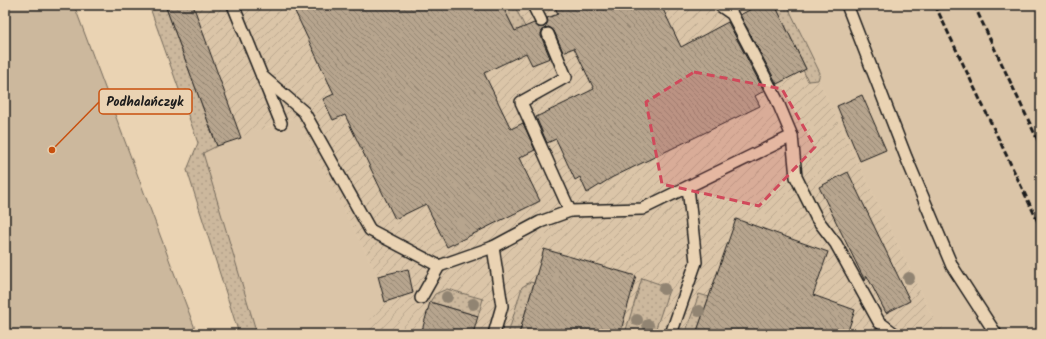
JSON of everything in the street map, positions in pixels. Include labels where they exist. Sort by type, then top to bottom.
[{"type":"lane","points":[[233,5],[281,124]]},
{"type":"lane","points":[[533,5],[541,21]]},
{"type":"lane","points":[[719,5],[732,14],[776,98],[792,136],[796,177],[817,218],[836,244],[879,322],[895,334]]},
{"type":"lane","points":[[847,5],[906,157],[952,266],[996,334]]},
{"type":"lane","points":[[548,34],[566,77],[521,102],[570,211]]},
{"type":"lane","points":[[262,76],[304,112],[370,230],[439,266]]},
{"type":"lane","points":[[421,298],[439,266],[493,247],[540,222],[570,211],[642,209],[792,136]]},
{"type":"lane","points":[[671,334],[696,262],[688,187]]},
{"type":"lane","points":[[493,247],[502,306],[494,334]]},
{"type":"highlighted area","points":[[694,72],[782,89],[815,147],[759,206],[662,184],[646,102]]},
{"type":"shaded area","points":[[5,5],[74,5],[194,326],[195,334],[5,334]]},
{"type":"shaded area","points":[[149,5],[787,5],[820,73],[818,80],[936,324],[955,334],[354,334],[361,332],[385,301],[378,276],[296,116],[217,146],[196,149],[198,143]]},
{"type":"shaded area","points":[[149,5],[165,5],[217,146],[203,153],[257,334],[239,334],[187,170],[198,143]]},
{"type":"shaded area","points":[[502,5],[514,5],[525,27],[515,31]]},
{"type":"shaded area","points":[[775,5],[787,5],[820,73],[818,80],[808,81],[803,70],[806,69]]},
{"type":"shaded area","points":[[787,5],[1041,5],[1041,334],[955,334],[936,324],[818,80],[820,73]]},
{"type":"shaded area","points":[[296,116],[378,276],[385,302],[361,333],[239,334],[187,170],[196,149],[281,123]]},
{"type":"shaded area","points":[[642,278],[668,287],[669,290],[654,334],[625,333]]},
{"type":"shaded area","points":[[530,282],[534,283],[519,334],[508,334],[522,287]]},
{"type":"shaded area","points":[[447,289],[483,299],[478,316],[430,302],[435,294]]},
{"type":"shaded area","points":[[699,294],[709,297],[696,334],[685,334]]},
{"type":"building","points":[[165,5],[193,5],[241,138],[217,146]]},
{"type":"building","points":[[292,5],[502,5],[515,31],[534,23],[538,27],[544,27],[548,22],[547,18],[558,14],[554,5],[661,5],[681,47],[728,22],[764,91],[755,96],[760,106],[611,178],[587,193],[580,177],[575,180],[556,139],[547,143],[536,117],[594,89],[574,48],[563,52],[554,31],[549,27],[545,28],[541,33],[541,36],[550,58],[532,65],[526,53],[484,73],[511,129],[523,123],[535,150],[519,158],[540,201],[447,247],[426,204],[395,219],[345,115],[333,120],[323,99],[334,94]]},
{"type":"building","points":[[759,5],[775,5],[806,69],[777,84],[740,15]]},
{"type":"building","points":[[862,95],[886,150],[860,161],[837,106]]},
{"type":"building","points":[[848,172],[910,301],[886,313],[867,276],[865,281],[819,187]]},
{"type":"building","points":[[736,219],[828,252],[813,295],[855,310],[847,334],[696,334]]},
{"type":"building","points":[[544,249],[636,276],[620,334],[519,334]]},
{"type":"building","points":[[408,269],[413,293],[385,302],[378,276]]},
{"type":"building","points":[[430,302],[478,316],[473,334],[421,334]]},
{"type":"railway","points":[[935,5],[1041,228]]},
{"type":"railway","points":[[974,5],[1041,147]]},
{"type":"place","name":"Podhalańczyk","points":[[52,150]]}]
